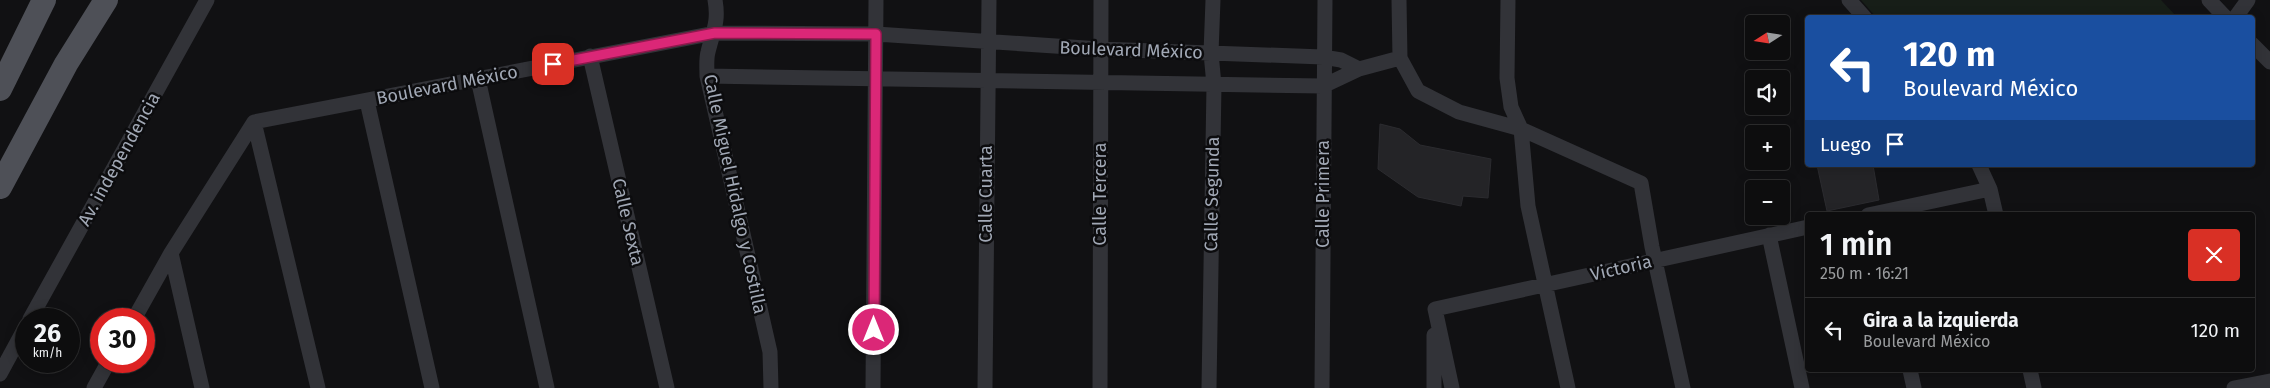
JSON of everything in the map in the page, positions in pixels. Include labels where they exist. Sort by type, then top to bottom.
[{"type":"main road","points":[[0,89],[44,0]]},
{"type":"main road","points":[[0,187],[66,64],[106,0]]},
{"type":"street","name":"Av. independencia","points":[[36,308],[207,0]]},
{"type":"street","name":"Calle Miguel Hidalgo y Costilla","points":[[715,0],[717,11],[715,33],[708,53],[707,76],[770,352],[771,388]]},
{"type":"street","points":[[873,388],[876,0]]},
{"type":"street","name":"Calle Cuarta","points":[[985,388],[986,81],[989,43],[989,0]]},
{"type":"street","name":"Calle Tercera","points":[[1100,388],[1101,0]]},
{"type":"street","name":"Calle Segunda","points":[[1209,388],[1214,85],[1211,53],[1212,0]]},
{"type":"street","name":"Calle Primera","points":[[1322,388],[1323,56],[1325,0]]},
{"type":"street","points":[[1399,0],[1400,58],[1418,91],[1459,112],[1521,129],[1641,183],[1655,260],[1683,388]]},
{"type":"street","points":[[1508,0],[1507,78],[1511,107],[1521,129],[1528,206],[1568,388]]},
{"type":"street","points":[[1849,0],[1862,15]]},
{"type":"street","points":[[2209,0],[2223,15]]},
{"type":"street","points":[[2237,15],[2248,0]]},
{"type":"street","name":"Boulevard México","points":[[254,122],[715,33],[876,34],[1100,49],[1323,56],[1341,60],[1359,69]]},
{"type":"street","points":[[2255,47],[2270,62]]},
{"type":"street","name":"Calle Sexta","points":[[590,56],[667,388]]},
{"type":"street","points":[[1359,69],[1400,58]]},
{"type":"street","name":"Boulevard México","points":[[707,76],[1323,86],[1359,69]]},
{"type":"street","points":[[478,79],[547,388]]},
{"type":"street","points":[[367,101],[432,388]]},
{"type":"street","points":[[140,308],[171,253],[254,122]]},
{"type":"street","points":[[254,122],[318,388]]},
{"type":"street","points":[[1980,167],[1990,189],[1995,212]]},
{"type":"street","points":[[1882,212],[1990,189]]},
{"type":"street","name":"Victoria","points":[[1435,309],[1805,228]]},
{"type":"street","points":[[1769,235],[1802,388]]},
{"type":"street","points":[[171,253],[202,388]]},
{"type":"street","points":[[1434,388],[1435,309]]},
{"type":"street","points":[[1435,309],[1452,388]]},
{"type":"street","points":[[0,374],[15,346]]},
{"type":"street","points":[[1910,372],[1914,388]]},
{"type":"street","points":[[2030,372],[2034,388]]},
{"type":"street","points":[[94,388],[102,373]]},
{"type":"street","points":[[2234,388],[2270,381]]},
{"type":"shaded area","points":[[1861,0],[2161,0],[2175,15],[1874,15]]},
{"type":"building","points":[[1380,124],[1400,129],[1420,145],[1491,159],[1488,198],[1463,196],[1461,206],[1418,197],[1378,169]]},
{"type":"building","points":[[1817,167],[1873,167],[1879,200],[1827,211]]},
{"type":"route","points":[[553,64],[715,33],[876,34],[874,330]]}]
